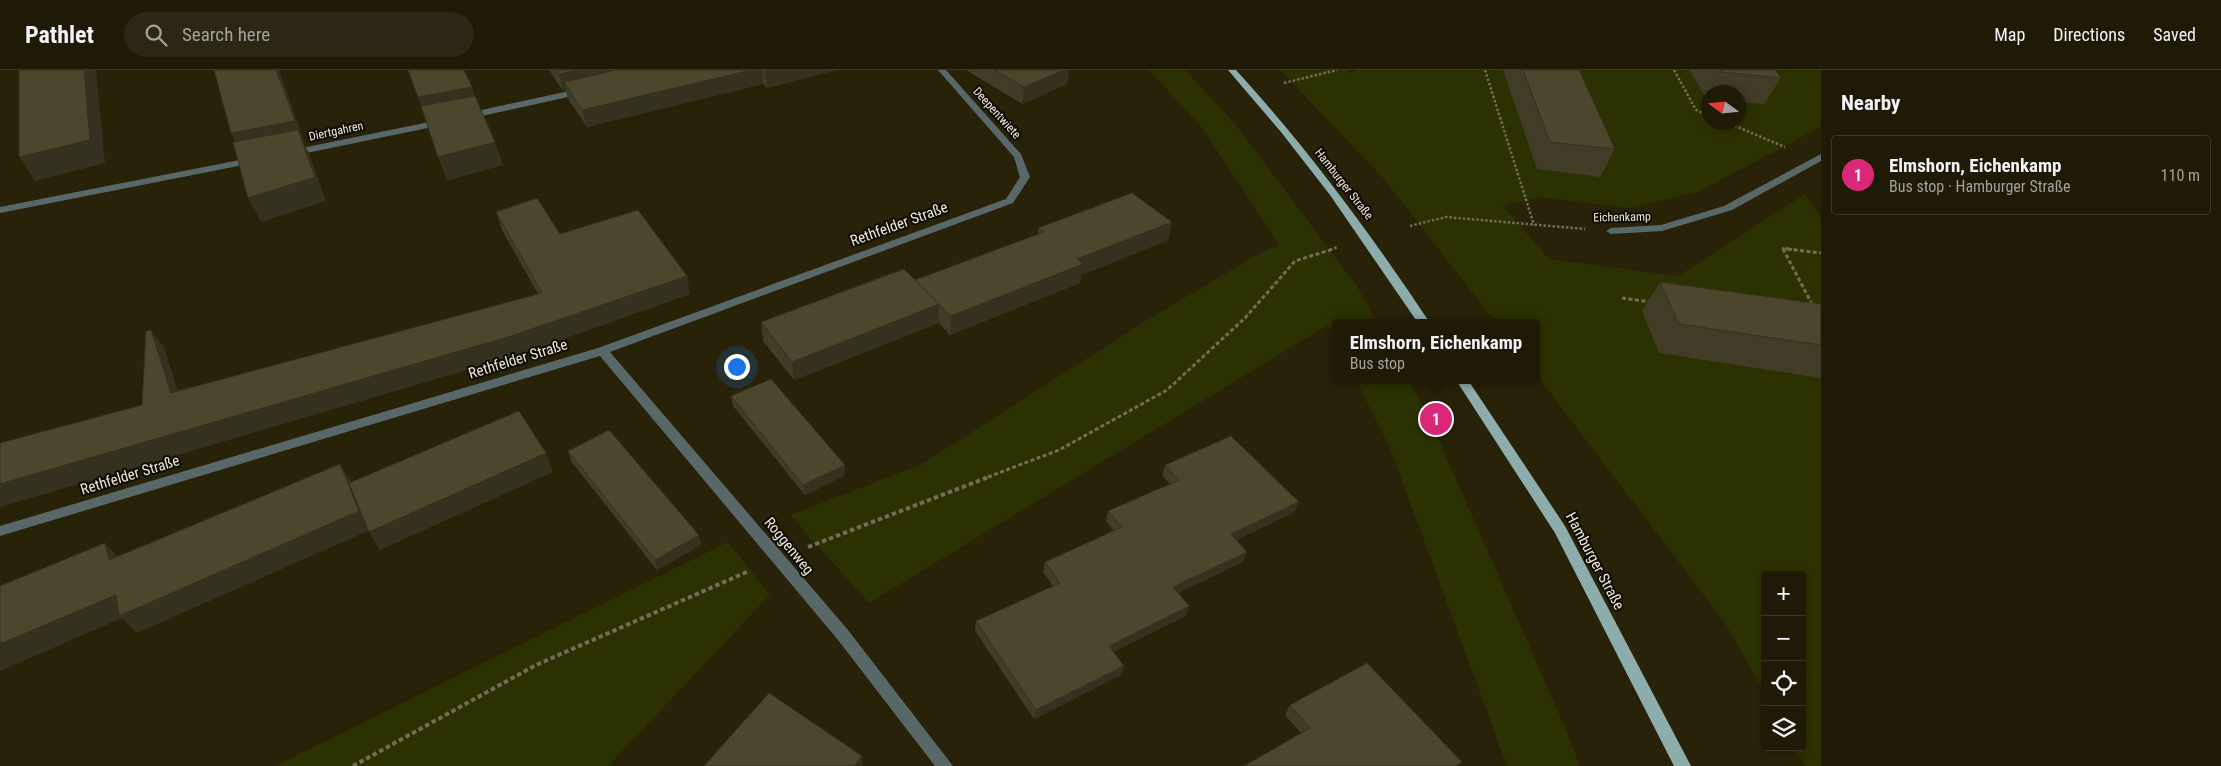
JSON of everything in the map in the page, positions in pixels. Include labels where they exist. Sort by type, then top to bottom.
[{"type":"main road","name":"Hamburger Straße","points":[[1232,70],[1253,93],[1367,237],[1421,319]]},
{"type":"main road","name":"Hamburger Straße","points":[[1465,384],[1560,530],[1683,766]]},
{"type":"street","name":"Deepentwiete","points":[[942,70],[1018,156],[1026,177]]},
{"type":"street","name":"Diertgahren","points":[[0,210],[273,157],[593,89]]},
{"type":"street","name":"Eichenkamp","points":[[1611,232],[1662,228],[1728,208],[1819,158]]},
{"type":"street","name":"Rethfelder Straße","points":[[0,531],[602,351],[1010,200],[1026,177]]},
{"type":"street","name":"Roggenweg","points":[[602,351],[843,635],[945,766]]},
{"type":"path","points":[[1284,83],[1338,70]]},
{"type":"path","points":[[1485,70],[1534,225]]},
{"type":"path","points":[[1674,70],[1696,110],[1701,112]]},
{"type":"path","points":[[1746,130],[1819,158]]},
{"type":"path","name":"Eichenkamp","points":[[1410,226],[1446,217],[1611,232]]},
{"type":"path","points":[[354,766],[536,664],[779,558],[1059,450],[1166,390],[1245,318],[1295,261],[1338,247]]},
{"type":"path","points":[[1817,312],[1783,248],[1821,253]]},
{"type":"path","points":[[1622,298],[1650,302]]},
{"type":"green space","points":[[1149,70],[1185,70],[1236,125],[1358,288],[1375,319],[1332,319],[1332,332],[1328,325],[869,603],[790,515],[922,464],[1147,320],[1260,253],[1279,245],[1204,130]]},
{"type":"green space","points":[[1280,70],[1348,70],[1350,73],[1357,70],[1821,70],[1821,127],[1698,192],[1629,208],[1538,197],[1503,206],[1549,259],[1678,276],[1805,194],[1821,218],[1821,766],[1805,766],[1797,751],[1806,751],[1806,571],[1761,571],[1761,687],[1725,623],[1540,379],[1540,319],[1493,319],[1384,179]]},
{"type":"green space","points":[[1358,384],[1410,384],[1430,420],[1564,725],[1580,766],[1507,766],[1390,448]]},
{"type":"green space","points":[[728,542],[770,595],[608,766],[275,766]]},
{"type":"building","points":[[19,70],[84,70],[90,140],[19,157]]},
{"type":"building","points":[[214,70],[276,70],[295,121],[231,133]]},
{"type":"building","points":[[408,70],[464,70],[472,87],[418,97]]},
{"type":"building","points":[[556,70],[579,70],[559,74]]},
{"type":"building","points":[[616,70],[751,70],[582,110],[564,82]]},
{"type":"building","points":[[995,70],[1064,70],[1024,87]]},
{"type":"building","points":[[1523,70],[1579,70],[1615,149],[1550,142]]},
{"type":"building","points":[[1720,70],[1775,70],[1781,78],[1722,72]]},
{"type":"building","points":[[475,96],[495,142],[438,157],[421,106]]},
{"type":"building","points":[[298,130],[315,177],[248,198],[233,142]]},
{"type":"building","points":[[1132,193],[1172,222],[1077,259],[1083,264],[951,316],[915,280],[1044,232],[1038,228]]},
{"type":"building","points":[[537,198],[560,234],[638,210],[687,276],[508,337],[0,484],[0,443],[142,405],[146,331],[151,330],[171,393],[542,293],[496,212]]},
{"type":"building","points":[[904,269],[939,304],[792,362],[761,322]]},
{"type":"building","points":[[1660,282],[1821,304],[1821,345],[1679,324]]},
{"type":"building","points":[[771,379],[845,465],[803,485],[731,396]]},
{"type":"building","points":[[519,411],[546,453],[369,532],[349,483]]},
{"type":"building","points":[[609,430],[699,535],[655,560],[568,451]]},
{"type":"building","points":[[1231,436],[1299,502],[1231,534],[1247,552],[1173,587],[1189,606],[1109,646],[1124,666],[1036,710],[976,621],[1060,583],[1045,562],[1122,527],[1108,511],[1179,480],[1165,465]]},
{"type":"building","points":[[340,464],[359,511],[119,616],[116,595],[0,644],[0,586],[105,543],[109,560]]},
{"type":"building","points":[[1367,663],[1462,762],[1456,766],[1244,766],[1310,728],[1290,705]]},
{"type":"building","points":[[769,693],[862,756],[854,766],[704,766]]},
{"type":"place","name":"Elmshorn, Eichenkamp","points":[[1436,419]]}]
